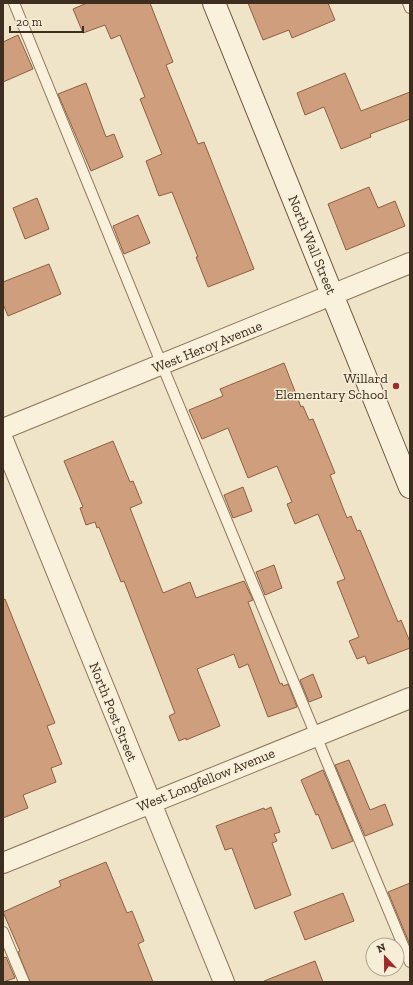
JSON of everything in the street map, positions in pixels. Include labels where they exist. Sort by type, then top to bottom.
[{"type":"street","name":"North Wall Street","points":[[214,3],[410,486]]},
{"type":"street","name":"West Heroy Avenue","points":[[3,429],[333,296],[410,263]]},
{"type":"street","name":"North Post Street","points":[[3,440],[149,803],[224,982]]},
{"type":"street","name":"West Longfellow Avenue","points":[[3,863],[410,698]]},
{"type":"lane","points":[[14,3],[162,365],[410,962]]},
{"type":"lane","points":[[408,3],[410,8]]},
{"type":"lane","points":[[3,932],[24,982]]},
{"type":"building","points":[[87,3],[150,3],[173,62],[166,65],[198,144],[204,142],[254,269],[208,287],[196,257],[198,257],[172,192],[159,196],[146,161],[162,154],[140,99],[145,97],[120,35],[111,39],[105,25],[83,33],[73,9]]},
{"type":"building","points":[[248,3],[328,3],[335,20],[292,38],[289,30],[263,40]]},
{"type":"building","points":[[18,35],[33,69],[3,82],[3,42]]},
{"type":"building","points":[[345,73],[361,111],[410,92],[410,119],[370,134],[371,137],[341,149],[324,107],[305,115],[297,93]]},
{"type":"building","points":[[86,83],[106,137],[114,134],[123,157],[91,171],[58,94]]},
{"type":"building","points":[[369,187],[378,208],[395,201],[405,226],[346,250],[328,204]]},
{"type":"building","points":[[37,198],[49,229],[25,239],[13,208]]},
{"type":"building","points":[[138,215],[150,243],[124,254],[113,226]]},
{"type":"building","points":[[49,264],[61,294],[8,316],[3,304],[3,282]]},
{"type":"building","points":[[284,363],[301,407],[303,406],[309,420],[313,419],[335,473],[330,475],[347,518],[351,516],[357,531],[360,530],[398,622],[401,620],[410,642],[410,648],[368,664],[365,656],[357,659],[349,641],[359,637],[337,582],[345,579],[318,514],[295,524],[287,504],[292,502],[277,466],[248,478],[228,428],[202,439],[189,410],[223,396],[220,389]]},
{"type":"building","points":[[113,441],[130,482],[133,481],[142,503],[130,508],[163,593],[190,582],[196,598],[244,581],[253,600],[248,602],[280,684],[282,683],[283,686],[288,684],[297,707],[268,717],[248,664],[239,668],[234,654],[197,669],[220,726],[186,740],[186,738],[179,741],[169,716],[175,713],[124,581],[121,582],[99,527],[97,528],[95,522],[86,525],[80,508],[83,507],[64,461]]},
{"type":"building","points":[[243,487],[252,511],[233,518],[224,495]]},
{"type":"building","points":[[274,565],[282,588],[265,595],[256,572]]},
{"type":"building","points":[[5,599],[55,723],[47,726],[62,764],[51,768],[56,782],[23,795],[28,808],[3,818],[3,600]]},
{"type":"building","points":[[313,674],[322,697],[309,702],[300,680]]},
{"type":"building","points":[[349,760],[370,810],[385,804],[393,825],[365,836],[335,765]]},
{"type":"building","points":[[323,770],[353,841],[332,849],[318,814],[316,815],[301,780]]},
{"type":"building","points":[[271,807],[280,832],[274,834],[277,841],[272,843],[291,895],[255,909],[232,848],[225,850],[216,826],[264,808],[265,810]]},
{"type":"building","points":[[106,862],[127,913],[132,911],[144,941],[138,944],[153,982],[30,982],[18,952],[20,951],[3,912],[61,886],[59,881]]},
{"type":"building","points":[[410,883],[410,945],[388,892]]},
{"type":"building","points":[[343,893],[354,921],[305,940],[294,912]]},
{"type":"building","points":[[6,957],[15,978],[3,982],[3,958]]},
{"type":"building","points":[[315,961],[323,982],[264,982],[264,981]]},
{"type":"place","name":"Willard Elementary School","points":[[396,386]]}]
